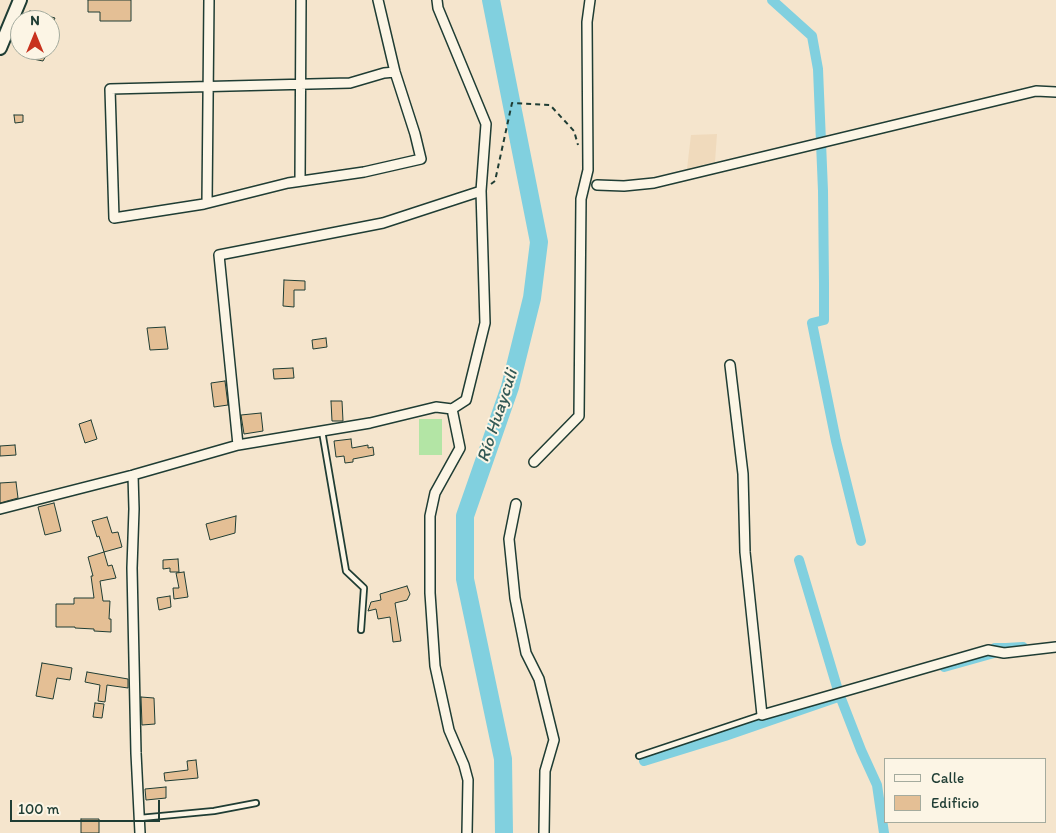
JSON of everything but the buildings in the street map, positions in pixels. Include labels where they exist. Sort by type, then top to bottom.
[{"type":"main road","points":[[0,48],[20,0]]},
{"type":"street","points":[[207,203],[209,0]]},
{"type":"street","points":[[300,181],[301,0]]},
{"type":"street","points":[[378,0],[395,72],[421,159],[364,172],[288,183],[207,203],[114,218],[110,89],[350,83],[384,73],[395,72]]},
{"type":"street","points":[[0,509],[238,446],[370,423],[436,407],[452,409],[466,400],[485,323],[481,191],[486,124],[438,8],[437,0]]},
{"type":"street","points":[[534,462],[579,416],[581,199],[588,170],[587,22],[590,0]]},
{"type":"street","points":[[597,185],[624,186],[654,183],[1036,91],[1056,92]]},
{"type":"street","points":[[238,446],[219,255],[383,223],[481,191]]},
{"type":"street","points":[[730,365],[743,474],[746,552],[762,715],[988,650],[1004,653],[1056,647]]},
{"type":"street","points":[[452,409],[460,448],[435,493],[430,516],[430,593],[435,666],[449,730],[464,765],[468,780],[467,833]]},
{"type":"street","points":[[133,475],[132,587],[140,833]]},
{"type":"street","points":[[516,504],[509,539],[515,598],[526,653],[539,679],[554,740],[545,772],[544,833]]},
{"type":"lane","points":[[322,431],[346,571],[364,588],[361,630]]},
{"type":"lane","points":[[639,756],[762,715]]},
{"type":"lane","points":[[140,818],[214,811],[256,803]]},
{"type":"path","points":[[481,191],[495,181],[512,103],[550,104],[574,131],[578,147]]},
{"type":"shaded area","points":[[717,134],[715,162],[687,169],[691,135]]},
{"type":"green space","points":[[419,419],[442,419],[442,455],[419,455]]},
{"type":"waterway","name":"Río Huayculi","points":[[491,0],[539,242],[532,298],[510,387],[465,516],[465,579],[503,759],[504,833]]},
{"type":"waterway","points":[[772,0],[812,36],[818,69],[823,191],[824,320],[812,323],[836,441],[861,541]]},
{"type":"waterway","points":[[799,560],[837,687]]},
{"type":"waterway","points":[[944,667],[994,653],[995,648],[1023,647]]},
{"type":"waterway","points":[[840,696],[877,785],[884,833]]},
{"type":"waterway","points":[[644,761],[725,736],[838,697]]}]
